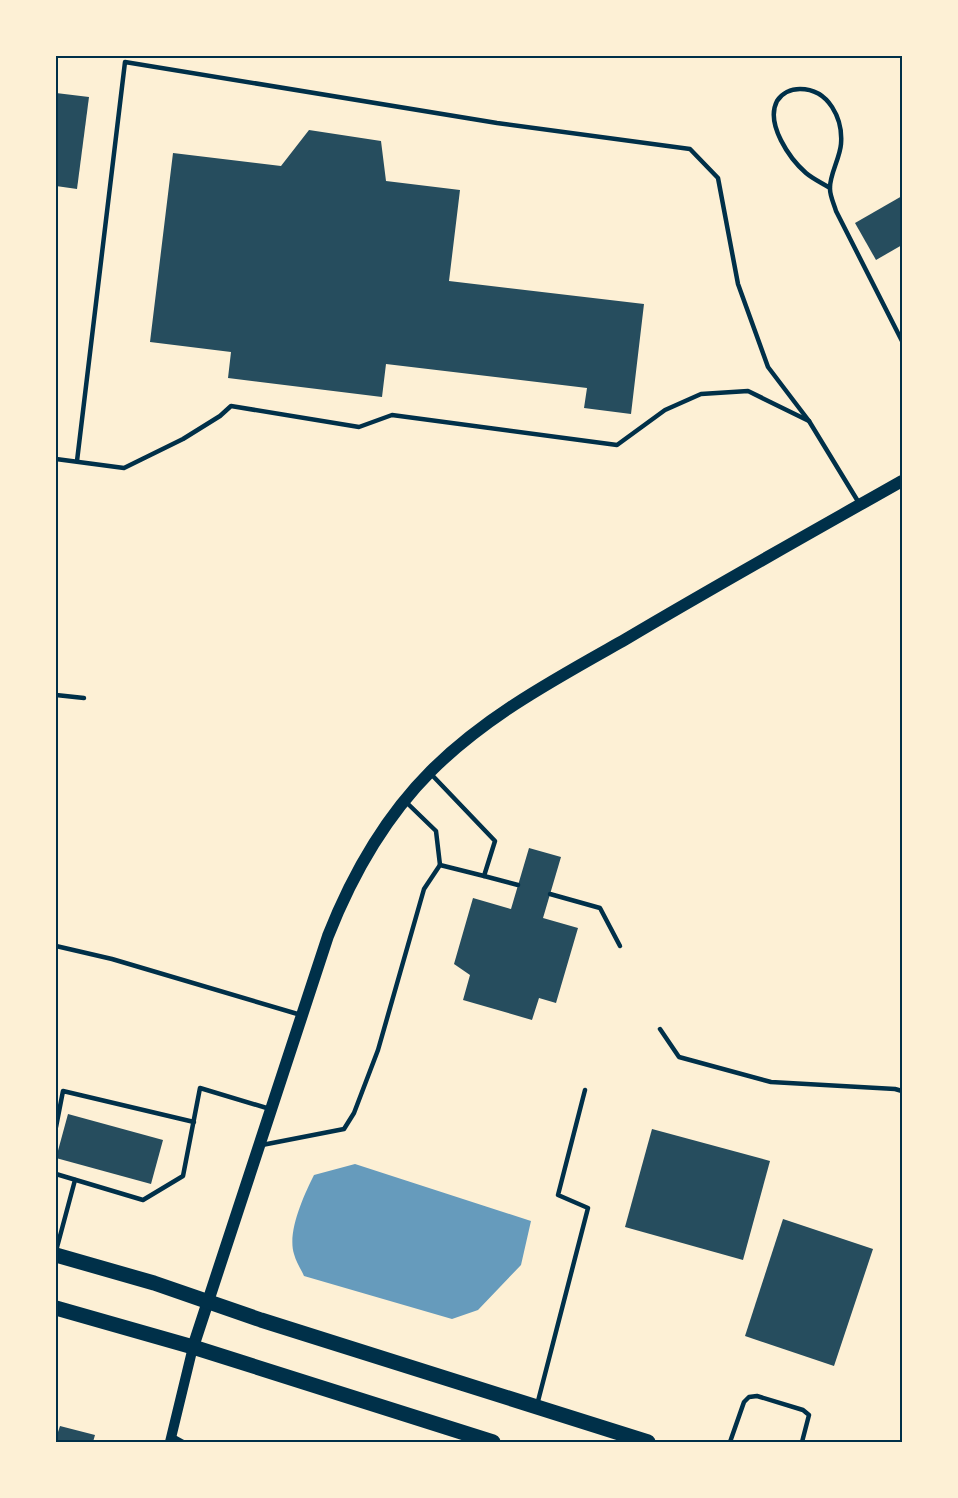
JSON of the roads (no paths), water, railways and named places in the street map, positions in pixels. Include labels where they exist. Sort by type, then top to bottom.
[{"type":"main road","points":[[193,1347],[301,1016],[342,902],[359,867],[404,801],[430,772],[475,732],[527,696],[903,481]]},
{"type":"main road","points":[[56,1253],[648,1443]]},
{"type":"main road","points":[[56,1308],[193,1347],[493,1443]]},
{"type":"street","points":[[171,1439],[193,1347]]},
{"type":"lane","points":[[77,461],[125,62],[497,123],[690,149],[718,178],[738,284],[768,367],[809,421],[860,504]]},
{"type":"lane","points":[[830,188],[806,173],[792,158],[780,138],[774,113],[778,100],[785,93],[795,89],[807,89],[819,93],[831,103],[838,118],[841,144],[830,188],[836,211],[903,341]]},
{"type":"lane","points":[[56,459],[124,468],[183,439],[220,416],[231,406],[359,427],[392,415],[617,445],[665,410],[700,394],[748,391],[809,421]]},
{"type":"lane","points":[[56,694],[84,698]]},
{"type":"lane","points":[[430,772],[495,841],[484,876]]},
{"type":"lane","points":[[259,1146],[344,1130],[354,1113],[378,1050],[424,889],[440,865],[436,831],[404,801]]},
{"type":"lane","points":[[440,865],[518,885]]},
{"type":"lane","points":[[550,894],[600,908],[620,946]]},
{"type":"lane","points":[[56,946],[112,959],[301,1016]]},
{"type":"lane","points":[[660,1029],[679,1057],[771,1082],[903,1091]]},
{"type":"lane","points":[[56,1174],[143,1200],[183,1176],[200,1088],[271,1109]]},
{"type":"lane","points":[[537,1407],[588,1208],[558,1195],[585,1090]]},
{"type":"lane","points":[[56,1127],[63,1091],[194,1122]]},
{"type":"lane","points":[[56,1253],[75,1180]]},
{"type":"lane","points":[[730,1443],[744,1402],[757,1396],[803,1410],[809,1415],[802,1443]]},
{"type":"lane","points":[[171,1439],[183,1443]]},
{"type":"water","points":[[355,1164],[531,1221],[521,1265],[478,1310],[452,1319],[304,1276],[292,1245],[298,1214],[314,1175]]}]
